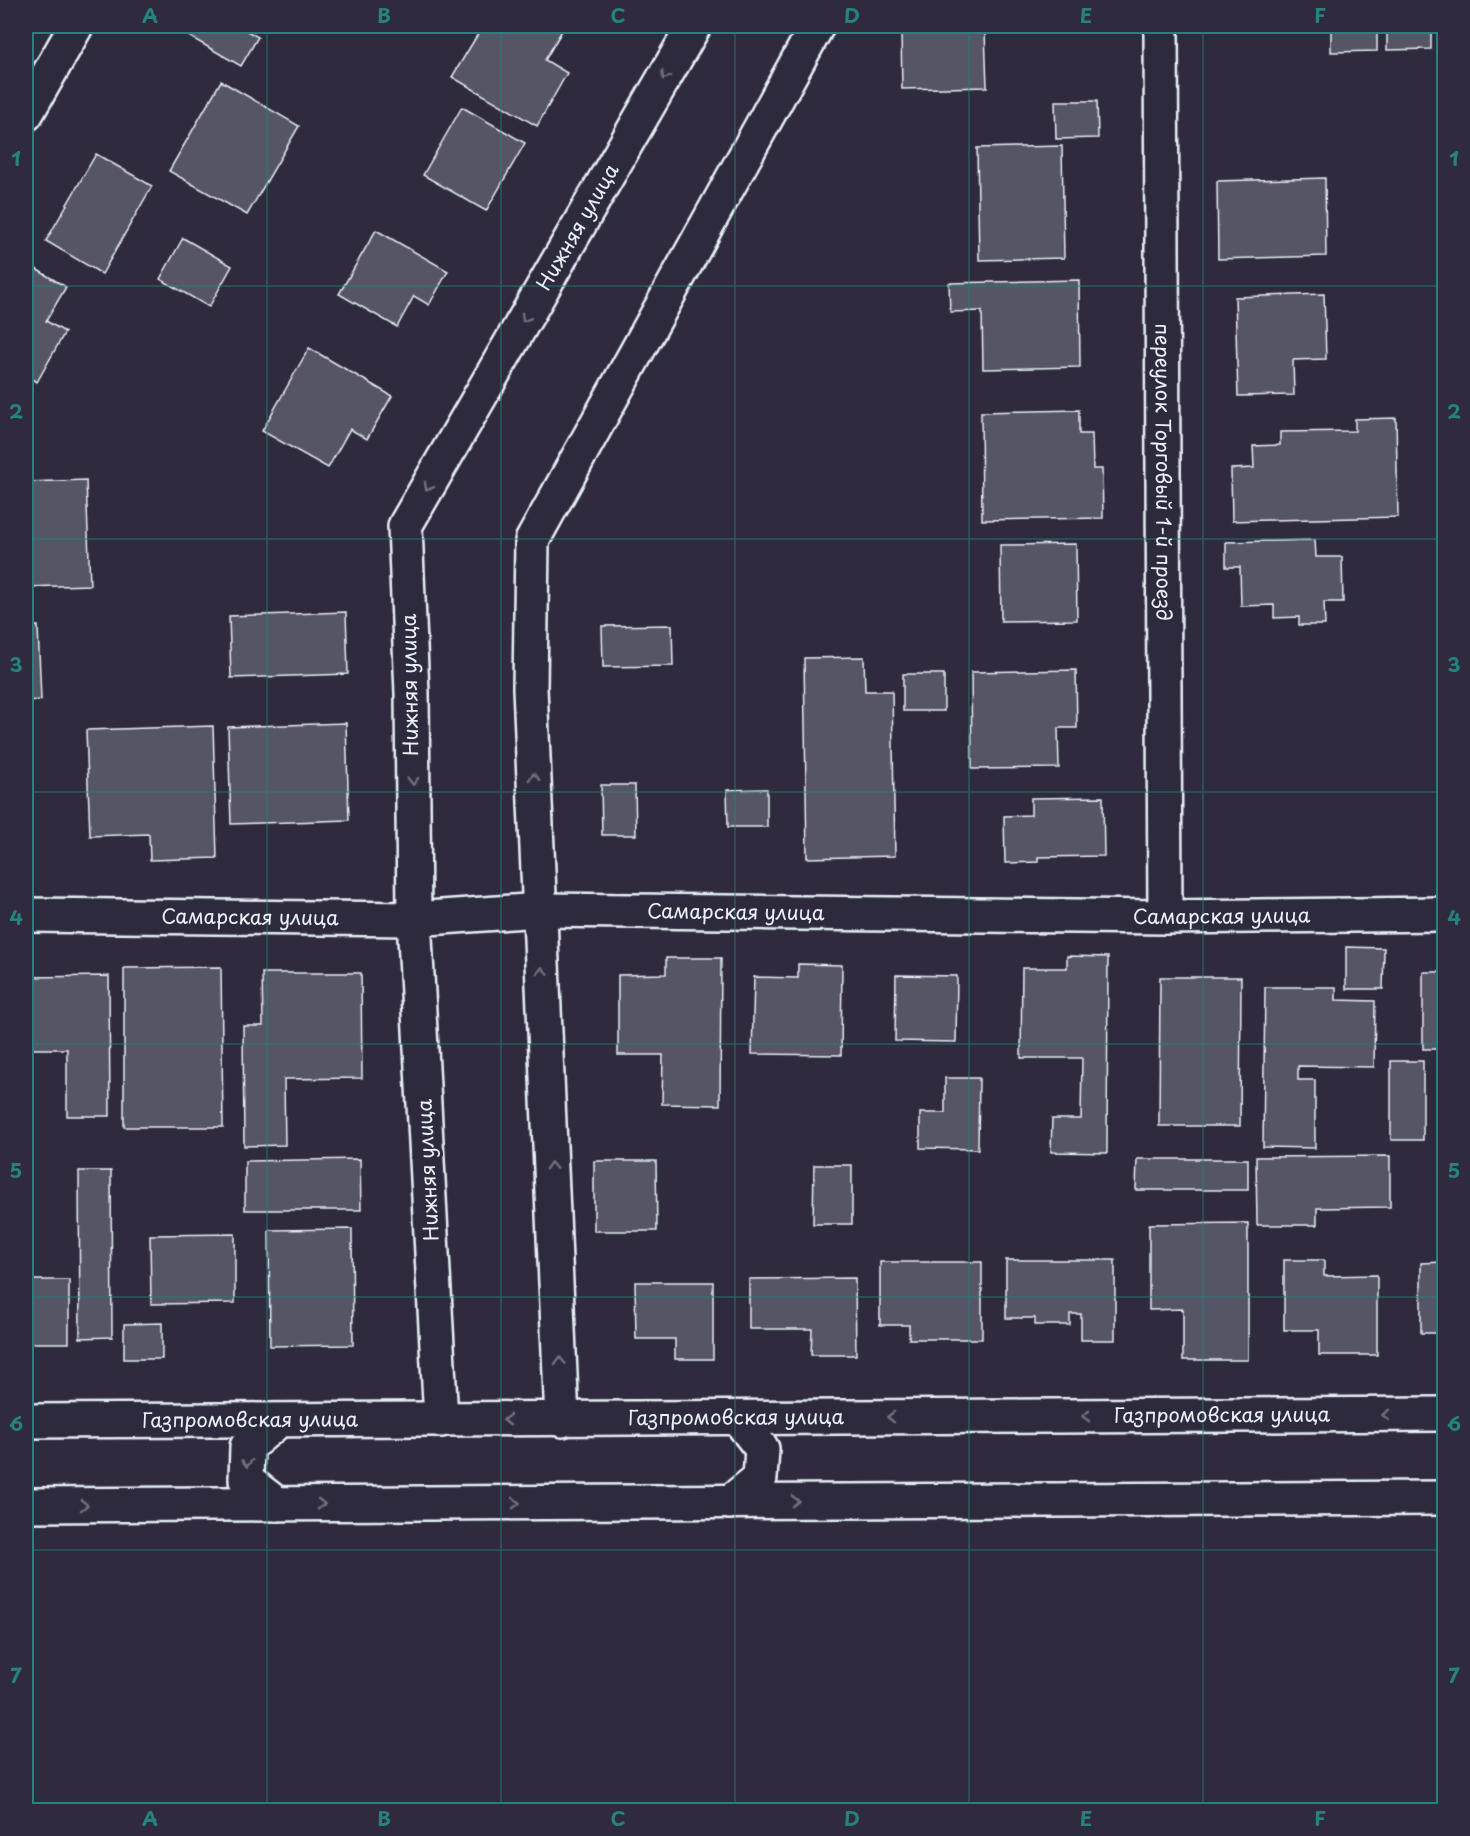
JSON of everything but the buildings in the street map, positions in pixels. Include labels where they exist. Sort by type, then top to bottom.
[{"type":"street","points":[[26,114],[76,26]]},
{"type":"street","name":"Нижняя улица","points":[[441,1420],[414,919],[412,693],[405,526],[694,26]]},
{"type":"street","points":[[562,1420],[530,688],[532,541],[818,26]]},
{"type":"street","name":"переулок Торговый 1-й проезд","points":[[1161,26],[1165,917]]},
{"type":"street","name":"Самарская улица","points":[[26,915],[414,919],[540,910],[1165,917],[1444,914]]},
{"type":"street","name":"Газпромовская улица","points":[[26,1421],[1444,1414]]},
{"type":"street","points":[[730,1502],[760,1478],[762,1449],[738,1418]]},
{"type":"street","points":[[277,1504],[246,1480],[247,1447],[278,1421]]},
{"type":"street","points":[[26,1505],[1444,1498]]}]
